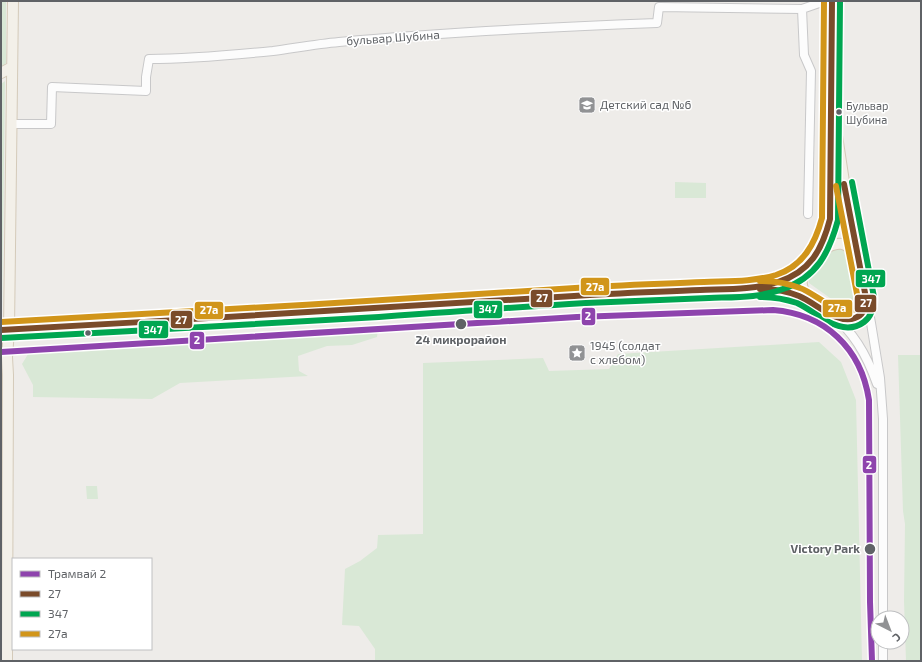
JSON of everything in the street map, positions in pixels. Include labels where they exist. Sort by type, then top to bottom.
[{"type":"main road","points":[[6,661],[8,375],[5,330],[13,1]]},
{"type":"main road","points":[[831,94],[846,195],[866,298],[865,310],[852,320],[844,319],[828,313],[804,294],[801,285],[802,276],[825,240],[830,219],[831,94],[832,1]]},
{"type":"main road","points":[[1,73],[12,67]]},
{"type":"main road","points":[[5,330],[377,309],[588,295],[749,288],[774,285],[788,279],[800,271],[826,248],[832,245],[840,244],[852,249],[857,256],[858,261]]},
{"type":"main road","points":[[749,288],[789,293],[803,297],[817,305]]},
{"type":"main road","points":[[1,435],[7,447]]},
{"type":"main road","points":[[1,536],[7,524]]},
{"type":"street","name":"бульвар Шубина","points":[[11,124],[51,124],[52,87],[146,91],[146,77],[149,59],[194,58],[405,36],[519,28],[657,23],[659,7],[802,9],[825,1]]},
{"type":"street","points":[[802,9],[804,55],[811,71],[808,214]]},
{"type":"street","points":[[866,298],[872,323],[882,398],[883,610]]},
{"type":"street","points":[[828,313],[848,331],[863,352],[873,372],[882,398]]},
{"type":"street","points":[[883,650],[883,661]]},
{"type":"green space","points":[[1,1],[6,1],[6,63],[1,68]]},
{"type":"green space","points":[[5,81],[2,319],[1,319],[1,84]]},
{"type":"green space","points":[[675,182],[706,183],[706,198],[675,198]]},
{"type":"green space","points":[[834,249],[845,249],[849,255],[859,302],[857,309],[852,311],[844,308],[809,283],[808,279]]},
{"type":"green space","points":[[378,329],[377,337],[352,345],[327,346],[298,356],[299,371],[308,376],[180,383],[152,399],[33,397],[33,385],[22,364],[30,351],[192,339]]},
{"type":"green space","name":"Victory Park","points":[[819,342],[841,362],[856,400],[862,661],[375,661],[375,649],[359,626],[342,625],[345,569],[360,561],[377,548],[378,535],[423,534],[423,363],[543,358],[549,371],[609,369],[618,354]]},
{"type":"green space","points":[[898,355],[921,355],[921,661],[906,661],[906,650],[910,650],[910,610],[904,610],[905,524],[903,511]]},
{"type":"green space","points":[[1,442],[4,448],[4,527],[1,531]]},
{"type":"green space","points":[[86,486],[97,486],[98,499],[87,499]]},
{"type":"green space","points":[[5,542],[3,661],[1,661],[1,544]]},
{"type":"tram line","name":"2","points":[[1,352],[577,317],[773,310],[809,318],[838,337],[849,350],[865,381],[869,400],[870,602],[872,661]]},
{"type":"transit line","name":"27а","points":[[1,322],[360,302],[591,287],[740,281],[776,275],[794,266],[801,260],[816,237],[822,218],[824,1]]},
{"type":"transit line","name":"27","points":[[1,330],[359,310],[606,294],[739,289],[769,285],[789,278],[806,266],[813,258],[823,241],[830,219],[832,1]]},
{"type":"transit line","name":"347","points":[[1,338],[332,320],[586,303],[747,296],[765,294],[783,289],[795,284],[813,271],[826,253],[838,220],[840,1]]},
{"type":"transit line","name":"347","points":[[760,297],[778,298],[797,303],[838,326],[855,326],[864,322],[869,317],[873,308],[874,297],[852,182]]},
{"type":"transit line","name":"27","points":[[760,289],[770,289],[794,294],[806,299],[834,316],[841,318],[855,318],[861,315],[866,304],[866,298],[844,184]]},
{"type":"transit line","name":"27а","points":[[760,281],[770,281],[795,286],[828,304],[843,310],[850,311],[856,308],[858,299],[836,186]]},
{"type":"place","name":"Детский сад №6","points":[[587,105]]},
{"type":"place","name":"Бульвар Шубина","points":[[839,112]]},
{"type":"place","name":"24 микрорайон","points":[[461,324]]},
{"type":"place","name":"1945 (солдат с хлебом)","points":[[577,353]]},
{"type":"place","name":"Victory Park","points":[[870,549]]}]
